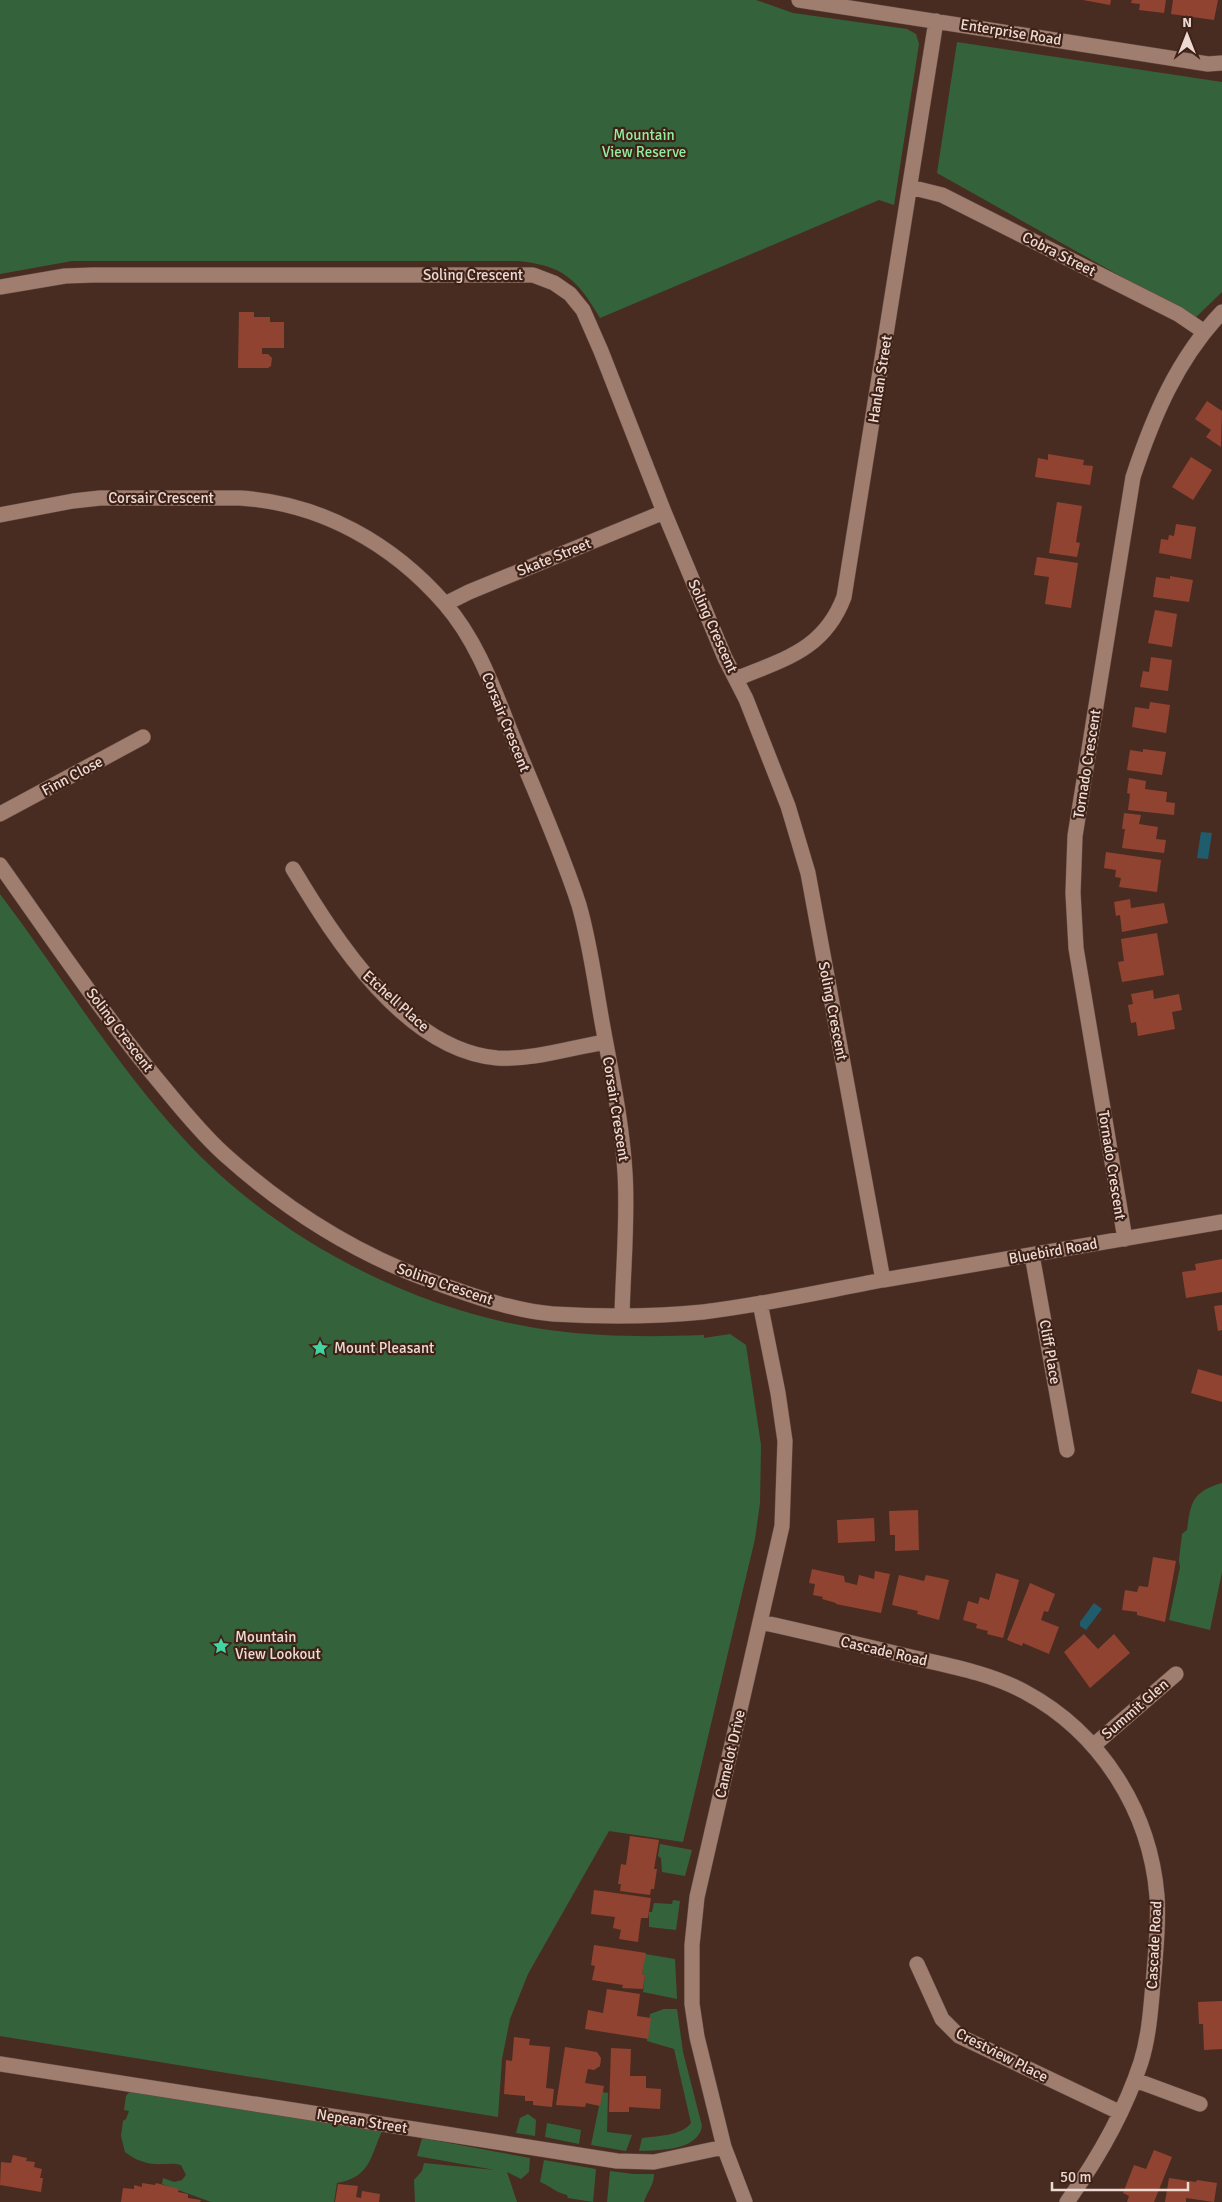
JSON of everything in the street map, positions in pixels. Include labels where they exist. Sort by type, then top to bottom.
[{"type":"street","name":"Enterprise Road","points":[[799,0],[1208,64],[1222,63]]},
{"type":"street","name":"Hanlan Street","points":[[736,679],[807,648],[830,625],[844,597],[936,21]]},
{"type":"street","name":"Cobra Street","points":[[910,187],[942,195],[1178,314],[1203,332]]},
{"type":"street","name":"Soling Crescent","points":[[0,287],[64,276],[93,275],[534,275],[554,282],[570,294],[583,310],[601,351],[664,512],[725,658],[746,699],[788,806],[804,855],[883,1280],[697,1312],[622,1316],[550,1313],[482,1299],[410,1273],[365,1253],[322,1228],[276,1196],[224,1153],[184,1111],[132,1050],[0,866]]},
{"type":"street","name":"Tornado Crescent","points":[[1125,1238],[1076,948],[1073,893],[1075,836],[1133,477],[1149,427],[1175,375],[1203,332],[1222,312]]},
{"type":"street","name":"Corsair Crescent","points":[[0,515],[73,501],[100,498],[231,498],[262,500],[317,514],[366,537],[389,551],[406,565],[445,604],[460,623],[484,666],[569,877],[584,925],[619,1117],[625,1174],[622,1316]]},
{"type":"street","name":"Skate Street","points":[[445,604],[469,592],[664,512]]},
{"type":"street","name":"Finn Close","points":[[0,814],[143,737]]},
{"type":"street","name":"Etchell Place","points":[[293,868],[338,941],[366,975],[416,1022],[445,1042],[477,1054],[507,1058],[524,1057],[605,1042]]},
{"type":"street","name":"Bluebird Road","points":[[883,1280],[1222,1222]]},
{"type":"street","name":"Cliff Place","points":[[1032,1254],[1067,1450]]},
{"type":"street","name":"Camelot Drive","points":[[745,2202],[724,2147],[697,2037],[692,2004],[692,1945],[696,1897],[782,1526],[785,1441],[760,1302]]},
{"type":"street","name":"Cascade Road","points":[[761,1622],[990,1676],[1026,1692],[1072,1724],[1094,1745],[1125,1791],[1140,1822],[1150,1854],[1156,1884],[1157,1927],[1150,2015],[1145,2046],[1135,2080],[1095,2159],[1067,2202]]},
{"type":"street","name":"Summit Glen","points":[[1094,1745],[1176,1674]]},
{"type":"street","name":"Crestview Place","points":[[917,1964],[942,2019],[959,2036],[1119,2112]]},
{"type":"street","name":"Nepean Street","points":[[0,2064],[617,2161],[654,2162],[724,2147]]},
{"type":"street","points":[[1135,2080],[1200,2104]]},
{"type":"green space","name":"Mountain View Reserve","points":[[0,0],[756,0],[793,13],[907,29],[916,34],[919,44],[894,205],[879,200],[600,318],[584,293],[567,276],[546,266],[517,261],[72,261],[0,274]]},
{"type":"green space","points":[[957,42],[1222,82],[1222,292],[1195,318],[937,173]]},
{"type":"green space","points":[[0,894],[134,1080],[183,1138],[219,1174],[260,1208],[303,1238],[350,1265],[398,1288],[448,1306],[499,1321],[549,1330],[607,1335],[704,1335],[704,1338],[730,1334],[746,1345],[761,1445],[760,1503],[755,1539],[683,1842],[609,1831],[528,1974],[510,2019],[502,2059],[498,2117],[0,2036]]},
{"type":"green space","points":[[1222,1483],[1222,1572],[1210,1630],[1169,1620],[1180,1567],[1182,1534],[1187,1530],[1192,1505],[1204,1490]]},
{"type":"green space","points":[[660,1844],[692,1850],[685,1876],[662,1872],[661,1858],[658,1856]]},
{"type":"green space","points":[[673,1900],[680,1901],[676,1930],[649,1927],[649,1912],[652,1912],[654,1903],[672,1904]]},
{"type":"green space","points":[[645,1954],[675,1959],[677,1999],[643,1992],[645,1975],[642,1974]]},
{"type":"green space","points":[[664,2009],[677,2009],[683,2052],[702,2126],[699,2134],[686,2145],[676,2148],[639,2151],[642,2138],[682,2131],[691,2123],[674,2049],[647,2041],[650,2014]]},
{"type":"green space","points":[[130,2091],[382,2131],[371,2158],[363,2171],[348,2180],[337,2183],[334,2202],[211,2202],[162,2184],[163,2178],[174,2182],[182,2180],[186,2175],[181,2165],[148,2163],[138,2160],[125,2152],[121,2136],[123,2121],[126,2119],[129,2111],[124,2110],[126,2096]]},
{"type":"green space","points":[[602,2092],[608,2093],[607,2132],[632,2135],[626,2151],[591,2145]]},
{"type":"green space","points":[[528,2114],[536,2120],[535,2136],[516,2133],[520,2118]]},
{"type":"green space","points":[[547,2123],[581,2130],[579,2144],[545,2137]]},
{"type":"green space","points":[[422,2138],[530,2158],[529,2172],[521,2179],[507,2172],[517,2202],[415,2202],[414,2180],[422,2171],[424,2163],[495,2170],[417,2156]]},
{"type":"green space","points":[[544,2160],[596,2169],[593,2202],[568,2198],[567,2195],[540,2182]]},
{"type":"green space","points":[[610,2171],[654,2174],[653,2182],[644,2202],[607,2202]]},
{"type":"water","points":[[1201,832],[1212,833],[1208,859],[1197,858]]},
{"type":"water","points":[[1094,1603],[1102,1609],[1086,1630],[1080,1626],[1080,1622]]},
{"type":"building","points":[[1083,0],[1111,0],[1110,5]]},
{"type":"building","points":[[1132,0],[1166,0],[1164,13],[1139,10],[1140,4],[1131,3]]},
{"type":"building","points":[[1173,0],[1218,0],[1214,20],[1171,14]]},
{"type":"building","points":[[239,312],[254,312],[254,317],[270,317],[270,322],[284,322],[284,348],[262,348],[262,354],[268,354],[272,358],[271,366],[268,368],[238,368]]},
{"type":"building","points":[[1207,401],[1222,411],[1221,447],[1206,437],[1211,430],[1195,419]]},
{"type":"building","points":[[1048,454],[1084,460],[1083,465],[1093,466],[1090,485],[1035,477],[1038,458],[1048,460]]},
{"type":"building","points":[[1191,457],[1212,470],[1193,500],[1172,487]]},
{"type":"building","points":[[1057,502],[1082,506],[1076,542],[1080,543],[1077,557],[1049,553]]},
{"type":"building","points":[[1176,524],[1196,527],[1191,559],[1159,553],[1161,539],[1168,540],[1169,535],[1174,536]]},
{"type":"building","points":[[1037,557],[1078,563],[1071,608],[1045,604],[1049,577],[1034,575]]},
{"type":"building","points":[[1170,576],[1193,580],[1189,602],[1153,597],[1156,577],[1170,579]]},
{"type":"building","points":[[1155,610],[1177,614],[1172,647],[1148,643]]},
{"type":"building","points":[[1151,657],[1172,660],[1168,691],[1140,687],[1143,671],[1149,672]]},
{"type":"building","points":[[1150,702],[1170,705],[1166,733],[1132,727],[1135,707],[1149,709]]},
{"type":"building","points":[[1143,749],[1166,752],[1162,775],[1127,770],[1130,750],[1143,752]]},
{"type":"building","points":[[1129,778],[1146,781],[1145,789],[1167,792],[1166,802],[1175,803],[1174,815],[1128,810],[1130,794],[1127,793]]},
{"type":"building","points":[[1124,813],[1141,815],[1139,824],[1158,827],[1156,839],[1166,840],[1164,853],[1122,848],[1125,829],[1122,829]]},
{"type":"building","points":[[1106,852],[1161,860],[1157,892],[1119,887],[1121,878],[1115,877],[1116,870],[1104,868]]},
{"type":"building","points":[[1130,899],[1131,908],[1164,903],[1168,923],[1122,932],[1120,915],[1116,916],[1114,902]]},
{"type":"building","points":[[1157,933],[1164,975],[1122,982],[1118,962],[1124,961],[1121,939]]},
{"type":"building","points":[[1153,990],[1154,999],[1179,994],[1182,1010],[1172,1012],[1175,1029],[1138,1036],[1136,1022],[1131,1023],[1128,1005],[1133,1004],[1131,994]]},
{"type":"building","points":[[1222,1259],[1222,1292],[1186,1298],[1182,1272],[1196,1270],[1195,1264]]},
{"type":"building","points":[[1222,1305],[1222,1330],[1218,1331],[1214,1306]]},
{"type":"building","points":[[1198,1369],[1222,1376],[1222,1402],[1191,1393]]},
{"type":"building","points":[[918,1510],[919,1550],[895,1551],[895,1535],[890,1535],[889,1511]]},
{"type":"building","points":[[874,1518],[875,1541],[838,1543],[837,1520]]},
{"type":"building","points":[[1153,1557],[1176,1561],[1165,1622],[1137,1615],[1137,1612],[1122,1610],[1125,1590],[1137,1592],[1139,1586],[1148,1587]]},
{"type":"building","points":[[812,1569],[844,1576],[845,1582],[857,1585],[859,1575],[874,1579],[875,1571],[890,1574],[881,1613],[836,1604],[822,1599],[823,1597],[813,1595],[815,1584],[809,1583]]},
{"type":"building","points":[[996,1573],[1019,1580],[1003,1638],[987,1634],[988,1631],[976,1628],[977,1624],[963,1620],[968,1601],[978,1604],[980,1597],[989,1600]]},
{"type":"building","points":[[899,1575],[924,1581],[926,1575],[949,1580],[939,1620],[917,1614],[918,1611],[892,1605]]},
{"type":"building","points":[[1030,1583],[1055,1594],[1048,1612],[1044,1611],[1041,1620],[1059,1627],[1049,1654],[1023,1643],[1022,1646],[1007,1640]]},
{"type":"building","points":[[1084,1634],[1098,1649],[1114,1634],[1130,1653],[1090,1688],[1064,1652]]},
{"type":"building","points":[[630,1836],[659,1840],[654,1869],[657,1869],[654,1889],[651,1889],[650,1895],[620,1891],[621,1884],[618,1884],[621,1864],[626,1865]]},
{"type":"building","points":[[594,1890],[651,1898],[648,1918],[641,1918],[638,1942],[619,1939],[621,1930],[613,1928],[615,1917],[591,1914]]},
{"type":"building","points":[[594,1945],[646,1953],[642,1974],[645,1975],[643,1989],[622,1988],[623,1985],[592,1980],[595,1966],[591,1965]]},
{"type":"building","points":[[607,1989],[640,1994],[637,2016],[651,2018],[648,2039],[585,2029],[588,2010],[603,2013]]},
{"type":"building","points":[[1222,2001],[1222,2049],[1204,2050],[1203,2024],[1199,2024],[1198,2002]]},
{"type":"building","points":[[514,2037],[530,2039],[529,2045],[550,2047],[546,2088],[554,2089],[552,2107],[533,2105],[533,2101],[525,2101],[525,2096],[504,2094],[506,2060],[512,2061]]},
{"type":"building","points":[[565,2047],[597,2052],[601,2058],[600,2066],[594,2070],[588,2069],[585,2083],[604,2086],[600,2106],[586,2103],[585,2107],[556,2105]]},
{"type":"building","points":[[611,2048],[631,2049],[630,2076],[646,2076],[646,2088],[661,2089],[660,2109],[629,2107],[629,2112],[609,2112]]},
{"type":"building","points":[[1154,2150],[1172,2157],[1154,2202],[1127,2202],[1129,2196],[1123,2193],[1134,2165],[1146,2169]]},
{"type":"building","points":[[13,2155],[27,2158],[26,2161],[35,2162],[34,2167],[42,2169],[40,2178],[43,2178],[41,2192],[0,2185],[1,2162],[11,2163]]},
{"type":"building","points":[[1169,2178],[1217,2183],[1214,2202],[1186,2198],[1186,2202],[1165,2202]]},
{"type":"building","points":[[142,2183],[155,2185],[156,2183],[179,2189],[178,2192],[188,2194],[188,2198],[201,2200],[200,2202],[121,2202],[123,2188],[134,2189],[134,2185],[142,2187]]},
{"type":"building","points":[[338,2184],[358,2186],[356,2197],[361,2198],[362,2191],[380,2194],[379,2202],[335,2202]]},
{"type":"place","name":"Mount Pleasant","points":[[320,1348]]},
{"type":"place","name":"Mountain View Lookout","points":[[221,1646]]}]
